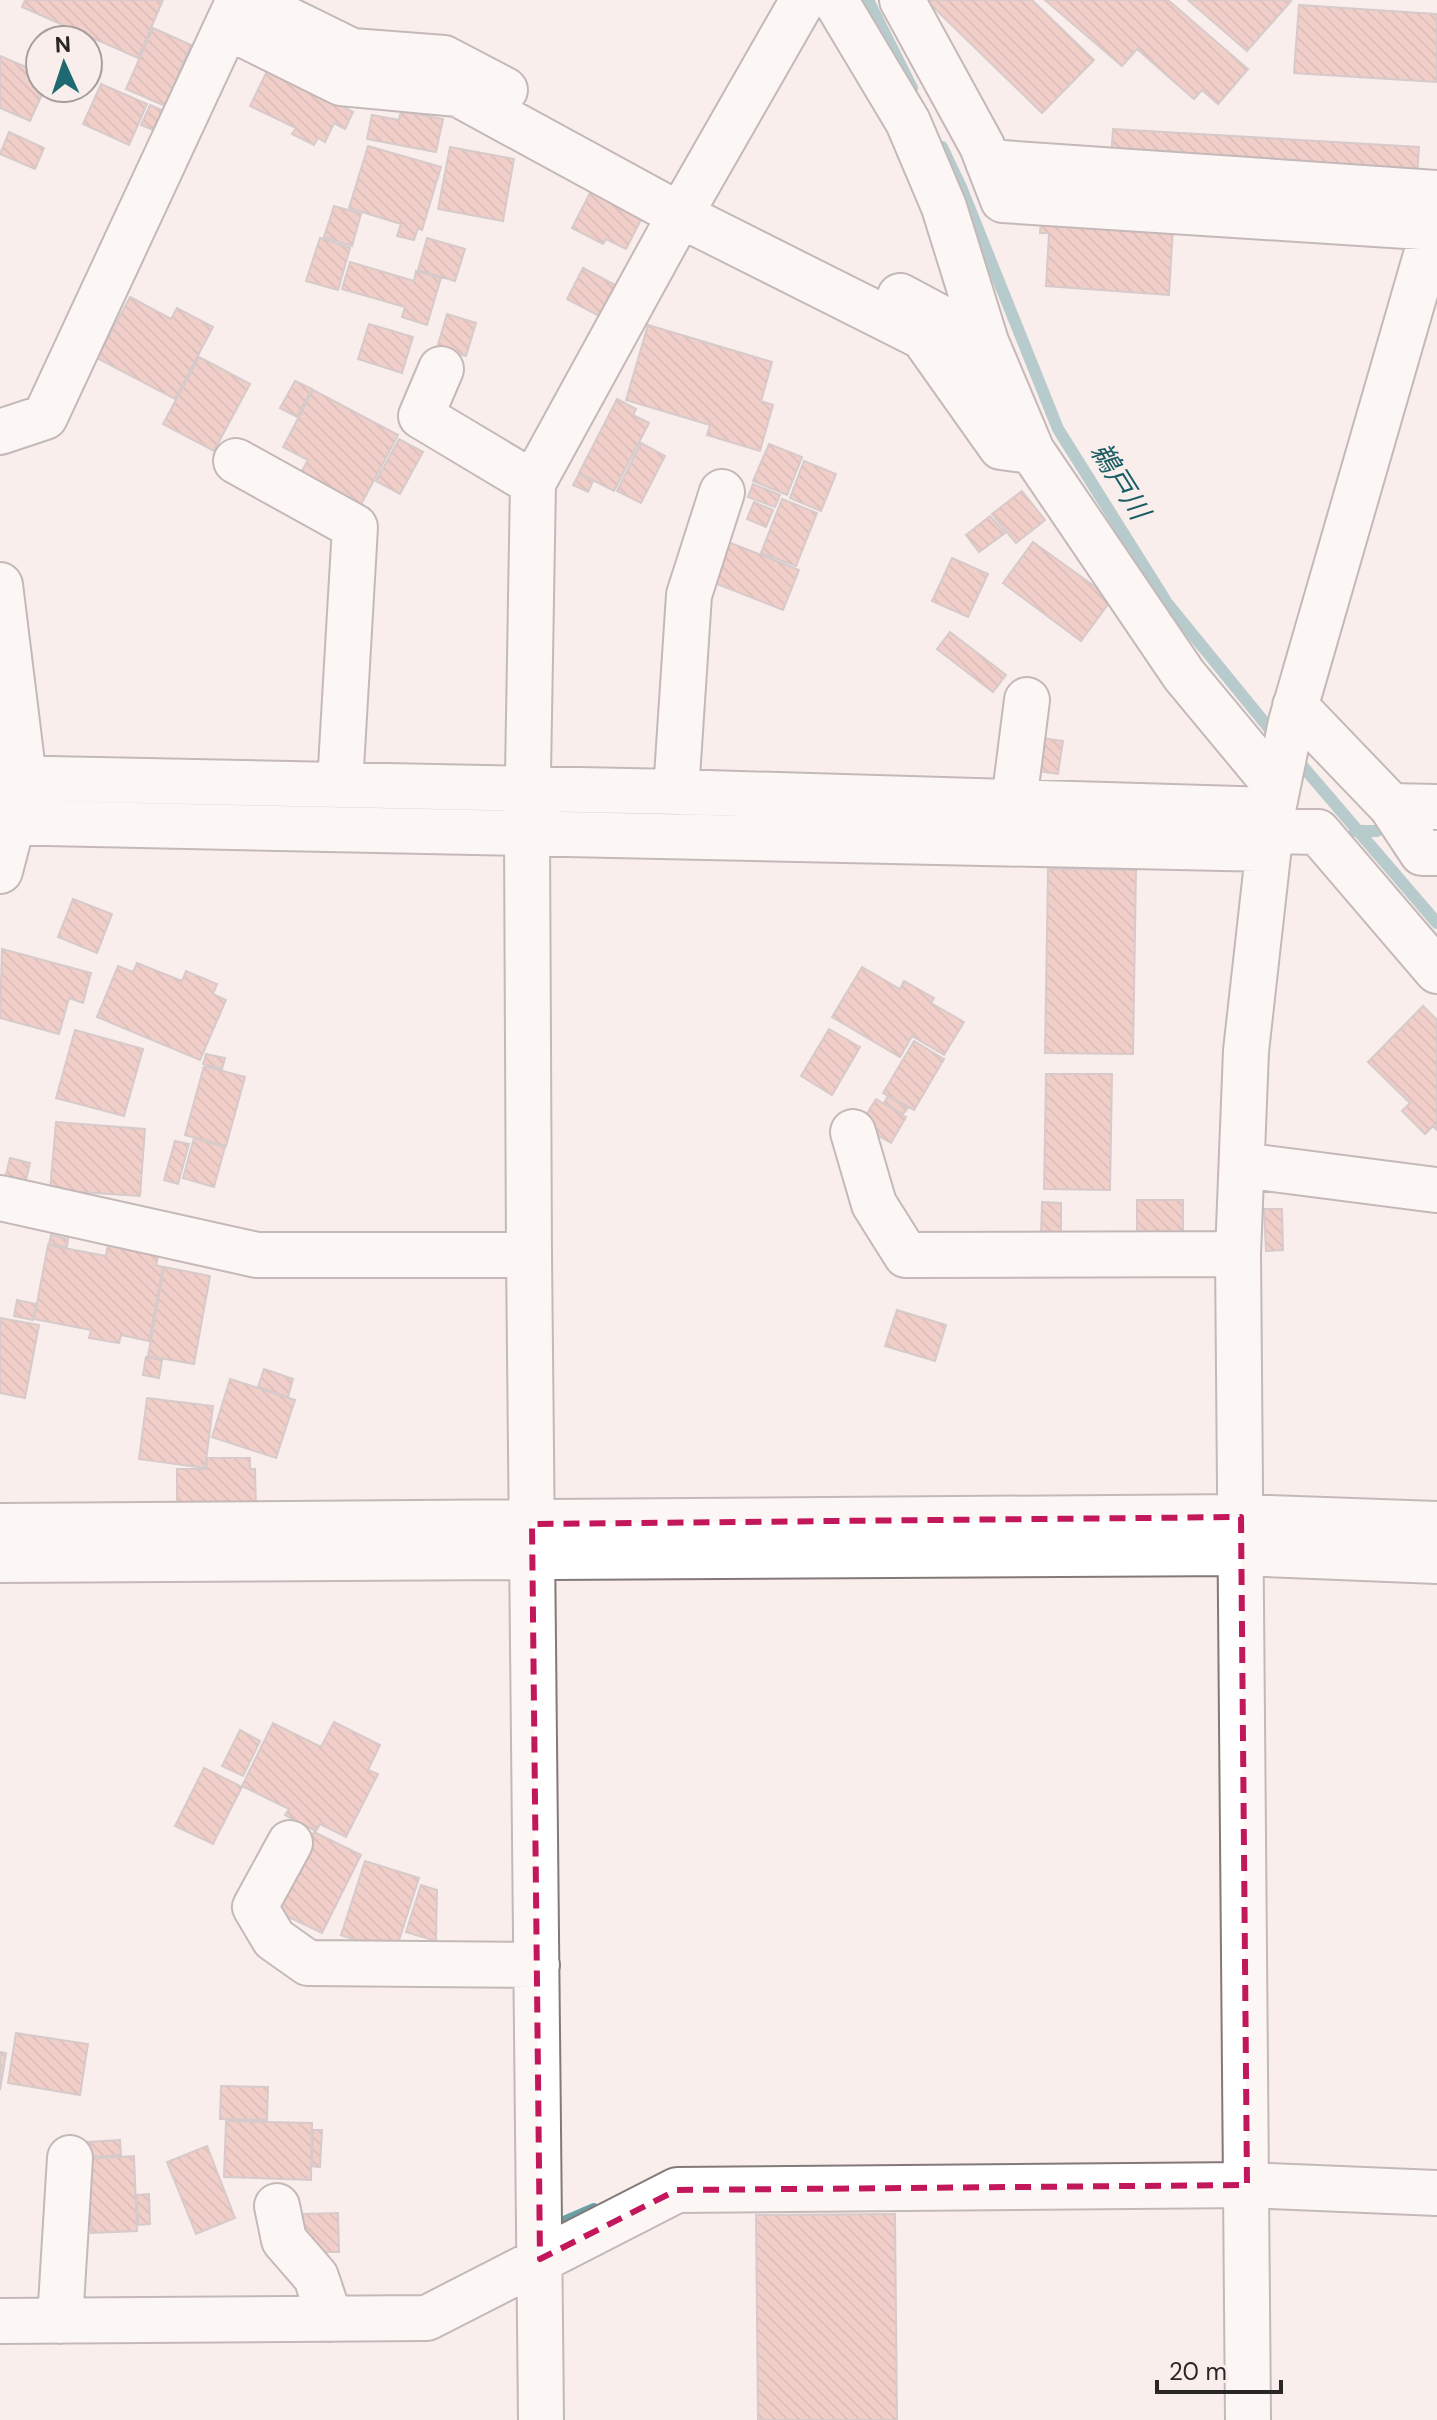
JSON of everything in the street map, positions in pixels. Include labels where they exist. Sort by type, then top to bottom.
[{"type":"street","points":[[541,2420],[527,832],[533,483],[687,202],[803,0]]},
{"type":"street","points":[[835,0],[908,122],[944,207],[986,342],[1032,451],[1274,810]]},
{"type":"street","points":[[902,0],[982,146],[1003,200],[1436,216],[1293,714],[1274,810],[1246,1051],[1238,1254],[1248,2420]]},
{"type":"street","points":[[0,432],[45,417],[233,7],[352,51],[444,58],[923,337],[1001,447],[1032,451]]},
{"type":"street","points":[[687,202],[986,342]]},
{"type":"street","points":[[944,367],[986,342]]},
{"type":"street","points":[[441,369],[421,416],[533,483]]},
{"type":"street","points":[[236,461],[355,527],[340,785]]},
{"type":"street","points":[[676,792],[689,595],[722,492]]},
{"type":"street","points":[[0,585],[12,778],[0,871]]},
{"type":"street","points":[[1014,802],[1027,700]]},
{"type":"street","points":[[1293,714],[1391,806],[1432,859]]},
{"type":"street","points":[[12,778],[676,792],[1274,810],[1318,832],[1437,971]]},
{"type":"street","points":[[1391,806],[1437,807]]},
{"type":"street","points":[[6,822],[527,832],[1274,810]]},
{"type":"street","points":[[853,1132],[874,1204],[906,1255],[1238,1254]]},
{"type":"street","points":[[1242,1165],[1436,1190]]},
{"type":"street","points":[[0,1198],[257,1255],[529,1255]]},
{"type":"street","points":[[0,1560],[532,1541],[1241,1535],[1437,1524]]},
{"type":"street","points":[[0,1526],[532,1541]]},
{"type":"street","points":[[1241,1535],[1437,1561]]},
{"type":"street","points":[[290,1843],[255,1907],[274,1939],[308,1963],[537,1965]]},
{"type":"street","points":[[60,2321],[70,2158]]},
{"type":"street","points":[[0,2321],[427,2318],[677,2190],[1247,2185],[1437,2193]]},
{"type":"street","points":[[277,2206],[284,2240],[316,2277],[330,2319]]},
{"type":"highlighted area","points":[[1241,1517],[1247,2185],[677,2190],[540,2259],[532,1524]]},
{"type":"building","points":[[25,0],[163,0],[138,58],[104,43],[104,24],[61,24],[22,7]]},
{"type":"building","points":[[926,0],[1032,0],[1094,60],[1042,113]]},
{"type":"building","points":[[1045,0],[1168,0],[1248,69],[1218,104],[1202,90],[1194,99],[1137,49],[1122,66]]},
{"type":"building","points":[[1188,0],[1289,0],[1291,1],[1247,51]]},
{"type":"building","points":[[1299,5],[1437,14],[1437,82],[1294,73]]},
{"type":"building","points":[[153,28],[191,45],[165,106],[126,89]]},
{"type":"building","points":[[0,56],[24,66],[24,104],[38,104],[30,121],[0,108]]},
{"type":"building","points":[[270,65],[344,100],[342,106],[353,112],[345,129],[334,123],[325,142],[318,138],[314,145],[292,134],[296,128],[250,106]]},
{"type":"building","points":[[104,85],[147,104],[129,145],[83,124],[92,104],[104,104]]},
{"type":"building","points":[[150,105],[167,112],[158,132],[141,125]]},
{"type":"building","points":[[401,111],[443,119],[436,152],[367,139],[372,115],[399,120]]},
{"type":"building","points":[[1113,129],[1419,147],[1417,176],[1111,159]]},
{"type":"building","points":[[9,132],[44,148],[35,169],[0,154]]},
{"type":"building","points":[[368,146],[441,167],[422,230],[418,228],[414,240],[397,236],[401,224],[349,208]]},
{"type":"building","points":[[450,147],[514,159],[503,221],[438,209]]},
{"type":"building","points":[[593,187],[644,214],[626,249],[606,239],[603,244],[572,228]]},
{"type":"building","points":[[334,206],[361,214],[352,246],[324,237]]},
{"type":"building","points":[[1041,219],[1173,228],[1169,295],[1046,286],[1049,233],[1040,233]]},
{"type":"building","points":[[320,238],[350,248],[338,290],[306,281]]},
{"type":"building","points":[[427,238],[465,249],[455,281],[418,270]]},
{"type":"building","points":[[350,262],[414,281],[416,271],[441,278],[427,325],[402,317],[405,307],[342,289]]},
{"type":"building","points":[[583,268],[617,286],[601,317],[567,299]]},
{"type":"building","points":[[130,297],[171,319],[177,308],[213,327],[175,399],[97,358]]},
{"type":"building","points":[[447,314],[476,323],[466,356],[437,348]]},
{"type":"building","points":[[369,324],[413,337],[402,373],[358,359]]},
{"type":"building","points":[[648,325],[772,362],[761,401],[773,405],[760,451],[707,435],[710,425],[626,400]]},
{"type":"building","points":[[199,357],[250,384],[214,451],[163,424]]},
{"type":"building","points":[[295,381],[312,389],[297,417],[280,408]]},
{"type":"building","points":[[313,390],[398,435],[357,512],[297,480],[308,460],[283,447]]},
{"type":"building","points":[[617,399],[636,409],[633,415],[649,423],[614,491],[579,473]]},
{"type":"building","points":[[399,439],[423,452],[400,494],[376,481]]},
{"type":"building","points":[[641,443],[665,456],[641,503],[617,491]]},
{"type":"building","points":[[769,444],[802,457],[787,495],[753,481]]},
{"type":"building","points":[[804,461],[836,474],[821,511],[790,498]]},
{"type":"building","points":[[579,474],[593,481],[588,492],[573,485]]},
{"type":"building","points":[[753,484],[780,495],[775,507],[748,497]]},
{"type":"building","points":[[1022,491],[1045,520],[1016,543],[992,514]]},
{"type":"building","points":[[782,499],[817,513],[796,566],[761,553]]},
{"type":"building","points":[[754,502],[773,510],[766,527],[747,519]]},
{"type":"building","points":[[990,516],[1005,533],[979,552],[966,535]]},
{"type":"building","points":[[728,542],[799,570],[783,610],[712,582]]},
{"type":"building","points":[[1033,542],[1112,599],[1081,641],[1003,583]]},
{"type":"building","points":[[952,558],[988,574],[968,617],[932,601]]},
{"type":"building","points":[[950,632],[1006,675],[993,692],[937,649]]},
{"type":"building","points":[[1042,738],[1063,741],[1058,774],[1036,771]]},
{"type":"building","points":[[1048,869],[1136,870],[1133,1054],[1045,1053]]},
{"type":"building","points":[[73,899],[112,914],[97,953],[58,937]]},
{"type":"building","points":[[2,949],[91,973],[83,1003],[69,998],[59,1034],[0,1018]]},
{"type":"building","points":[[137,963],[182,981],[186,971],[217,984],[213,994],[226,1000],[200,1060],[97,1017],[118,966],[133,972]]},
{"type":"building","points":[[862,967],[900,989],[904,981],[934,998],[931,1003],[964,1022],[944,1055],[912,1036],[900,1057],[832,1017]]},
{"type":"building","points":[[1423,1006],[1437,1020],[1437,1130],[1433,1126],[1425,1134],[1402,1111],[1410,1103],[1368,1062]]},
{"type":"building","points":[[829,1029],[860,1047],[832,1095],[801,1076]]},
{"type":"building","points":[[75,1030],[143,1049],[124,1116],[56,1098]]},
{"type":"building","points":[[914,1041],[944,1059],[914,1110],[883,1093]]},
{"type":"building","points":[[206,1054],[225,1058],[222,1069],[203,1064]]},
{"type":"building","points":[[204,1066],[245,1077],[226,1146],[185,1135]]},
{"type":"building","points":[[1046,1074],[1112,1074],[1110,1190],[1044,1189]]},
{"type":"building","points":[[888,1096],[908,1108],[903,1114],[884,1103]]},
{"type":"building","points":[[876,1099],[906,1117],[891,1143],[860,1125]]},
{"type":"building","points":[[56,1122],[145,1129],[140,1196],[50,1190]]},
{"type":"building","points":[[194,1138],[225,1147],[214,1187],[183,1178]]},
{"type":"building","points":[[175,1141],[189,1144],[178,1184],[164,1180]]},
{"type":"building","points":[[10,1158],[30,1163],[24,1188],[4,1183]]},
{"type":"building","points":[[1137,1200],[1183,1200],[1183,1238],[1137,1238]]},
{"type":"building","points":[[1042,1202],[1061,1203],[1061,1237],[1041,1237]]},
{"type":"building","points":[[1264,1209],[1282,1209],[1283,1250],[1266,1251]]},
{"type":"building","points":[[51,1235],[68,1239],[67,1247],[49,1244]]},
{"type":"building","points":[[108,1244],[159,1253],[156,1265],[163,1267],[149,1341],[121,1335],[119,1343],[89,1338],[91,1330],[34,1319],[48,1245],[106,1256]]},
{"type":"building","points":[[164,1267],[210,1276],[194,1364],[148,1356]]},
{"type":"building","points":[[17,1300],[36,1304],[33,1320],[14,1316]]},
{"type":"building","points":[[897,1310],[946,1325],[935,1361],[885,1346]]},
{"type":"building","points":[[0,1318],[39,1325],[25,1398],[0,1393]]},
{"type":"building","points":[[146,1357],[162,1360],[159,1378],[143,1375]]},
{"type":"building","points":[[264,1369],[293,1379],[288,1397],[258,1387]]},
{"type":"building","points":[[230,1379],[295,1400],[276,1458],[212,1437]]},
{"type":"building","points":[[147,1398],[213,1406],[205,1468],[139,1459]]},
{"type":"building","points":[[207,1458],[250,1458],[250,1469],[255,1469],[256,1509],[177,1510],[177,1469],[207,1469]]},
{"type":"building","points":[[334,1722],[380,1745],[368,1770],[378,1774],[346,1837],[320,1824],[316,1831],[285,1815],[289,1809],[242,1786],[273,1723],[321,1747]]},
{"type":"building","points":[[240,1730],[260,1741],[243,1776],[222,1766]]},
{"type":"building","points":[[204,1768],[242,1787],[213,1844],[175,1826]]},
{"type":"building","points":[[314,1832],[361,1855],[322,1933],[274,1910]]},
{"type":"building","points":[[365,1861],[419,1878],[395,1953],[341,1935]]},
{"type":"building","points":[[421,1885],[437,1890],[436,1941],[406,1932]]},
{"type":"building","points":[[16,2033],[88,2044],[80,2095],[8,2083]]},
{"type":"building","points":[[0,2052],[6,2053],[0,2090]]},
{"type":"building","points":[[221,2086],[268,2087],[267,2120],[220,2119]]},
{"type":"building","points":[[226,2121],[312,2123],[311,2180],[224,2177]]},
{"type":"building","points":[[313,2130],[322,2130],[320,2167],[312,2166]]},
{"type":"building","points":[[120,2140],[121,2155],[88,2157],[87,2142]]},
{"type":"building","points":[[207,2146],[235,2218],[196,2234],[167,2162]]},
{"type":"building","points":[[134,2156],[137,2231],[91,2233],[88,2159]]},
{"type":"building","points":[[149,2194],[150,2224],[138,2225],[137,2195]]},
{"type":"building","points":[[338,2213],[339,2252],[304,2252],[303,2214]]},
{"type":"building","points":[[895,2214],[897,2420],[758,2420],[756,2215]]},
{"type":"waterway","name":"鵜戸川","points":[[868,0],[912,88]]},
{"type":"waterway","name":"鵜戸川","points":[[942,147],[1058,429],[1167,603],[1278,739]]},
{"type":"waterway","name":"鵜戸川","points":[[1293,755],[1437,923]]},
{"type":"waterway","points":[[1355,831],[1377,831]]},
{"type":"waterway","points":[[564,2222],[594,2209]]}]
